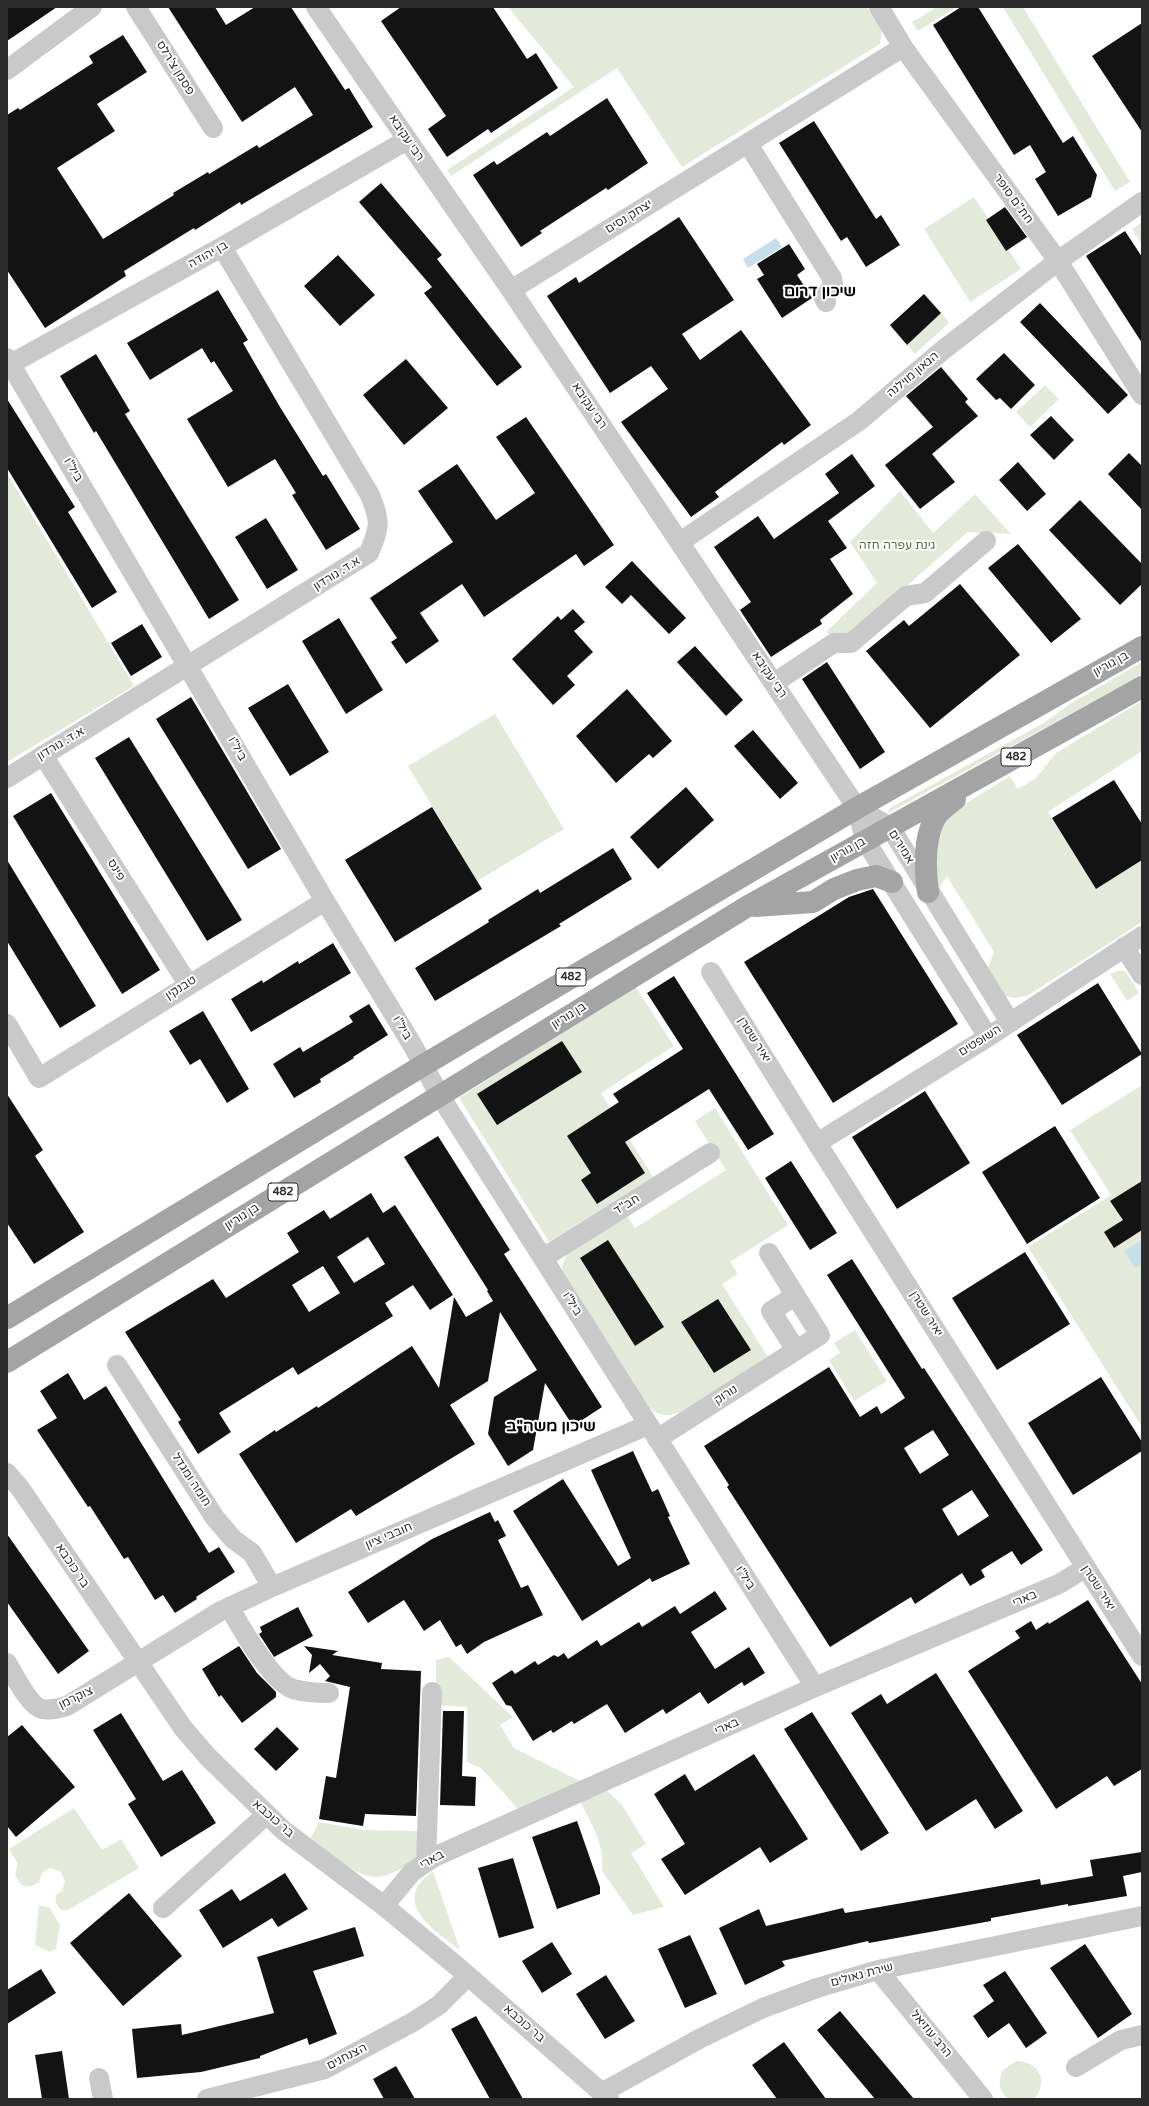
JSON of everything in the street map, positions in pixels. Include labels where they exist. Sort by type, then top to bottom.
[{"type":"main road","name":"בן גוריון","points":[[7,1318],[422,1066],[857,808],[1142,647]]},
{"type":"main road","name":"בן גוריון","points":[[7,1362],[748,906],[1142,687]]},
{"type":"main road","points":[[928,892],[925,871],[926,851],[935,818],[974,780]]},
{"type":"main road","points":[[748,906],[813,902],[834,889],[851,882],[876,876],[892,882]]},
{"type":"street","points":[[7,70],[92,7]]},
{"type":"street","name":"פסמן צ'רלס","points":[[136,7],[213,128]]},
{"type":"street","name":"רבי עקיבא","points":[[316,7],[511,290],[857,808]]},
{"type":"street","name":"חת\"ם סופר","points":[[879,7],[904,47],[1058,261],[1142,395]]},
{"type":"street","name":"יצחק נסים","points":[[511,290],[904,47]]},
{"type":"street","name":"בן יהודה","points":[[8,363],[222,247],[407,140]]},
{"type":"street","points":[[748,144],[832,278],[833,285],[824,298],[826,302]]},
{"type":"street","name":"הגאון מוילנה","points":[[680,542],[859,421],[943,350],[1058,261],[1142,202]]},
{"type":"street","name":"א.ד. גורדון","points":[[7,778],[369,553],[377,535],[378,517],[366,488],[222,247]]},
{"type":"street","name":"ביל\"ו","points":[[8,363],[188,666],[325,901],[413,1046],[422,1066],[440,1096],[815,1687]]},
{"type":"street","points":[[774,683],[834,643],[851,643],[906,596],[925,593],[986,541]]},
{"type":"street","name":"פינס","points":[[43,755],[188,984]]},
{"type":"street","points":[[857,808],[865,840],[988,1036]]},
{"type":"street","name":"אמירים","points":[[857,808],[890,827],[928,892],[1010,1022]]},
{"type":"street","name":"טבנקין","points":[[7,1024],[38,1078],[188,984],[325,901]]},
{"type":"street","name":"השופטים","points":[[817,1143],[1010,1022],[1142,936]]},
{"type":"street","points":[[1124,947],[1142,975]]},
{"type":"street","name":"יאיר שטרן","points":[[711,972],[817,1143],[1142,1656]]},
{"type":"street","name":"חב\"ד","points":[[544,1258],[710,1153]]},
{"type":"street","name":"נורוק","points":[[652,1432],[820,1335],[769,1254]]},
{"type":"street","points":[[795,1296],[771,1311],[796,1350]]},
{"type":"street","name":"חומה ומגדל","points":[[117,1365],[215,1518],[233,1539],[252,1553],[272,1587]]},
{"type":"street","name":"חובבי ציון","points":[[138,1663],[229,1607],[272,1587],[652,1432]]},
{"type":"street","name":"בר כוכבא","points":[[7,1473],[20,1488],[138,1663],[184,1728],[208,1757],[283,1830],[384,1906],[468,1976],[606,2096]]},
{"type":"street","name":"בארי","points":[[384,1906],[412,1872],[426,1862],[815,1687],[1059,1584],[1085,1568]]},
{"type":"street","points":[[229,1607],[266,1666],[291,1689],[329,1693]]},
{"type":"street","name":"צוקרמן","points":[[7,1663],[33,1703],[40,1708],[48,1710],[74,1702],[138,1663]]},
{"type":"street","points":[[426,1862],[432,1692]]},
{"type":"street","points":[[163,1908],[266,1814]]},
{"type":"street","name":"שירת גאולים","points":[[606,2096],[701,2038],[763,2008],[817,1988],[878,1970],[1142,1916]]},
{"type":"street","name":"הרב עוזיאל","points":[[878,1970],[983,2099]]},
{"type":"street","name":"הצנחנים","points":[[207,2099],[325,2069],[413,2022],[439,2005],[468,1976]]},
{"type":"street","points":[[1076,2067],[1121,2040],[1142,2035]]},
{"type":"street","points":[[99,2078],[103,2099]]},
{"type":"green space","points":[[508,7],[867,7],[882,31],[880,44],[682,167],[617,68],[451,176],[447,170],[574,87]]},
{"type":"green space","points":[[937,7],[957,7],[918,31],[912,22]]},
{"type":"green space","points":[[1003,7],[1023,7],[1130,182],[1115,191]]},
{"type":"green space","points":[[974,197],[1021,269],[970,302],[924,229]]},
{"type":"green space","points":[[1142,222],[1142,244],[1132,229]]},
{"type":"green space","points":[[941,313],[949,323],[915,354],[907,345]]},
{"type":"green space","points":[[1045,385],[1059,399],[1030,427],[1016,412]]},
{"type":"green space","points":[[7,473],[134,686],[7,762]]},
{"type":"green space","name":"גינת עפרה חזה","points":[[900,491],[933,533],[975,494],[1011,534],[968,532],[851,635],[830,635],[826,632],[877,583],[850,542]]},
{"type":"green space","points":[[1142,662],[1142,675],[888,813],[890,808],[1042,724],[1070,704]]},
{"type":"green space","points":[[1142,701],[1142,751],[1048,812],[1096,889],[1142,860],[1142,922],[1027,996],[1015,998],[1004,996],[988,968],[994,952],[947,876],[939,888],[933,878],[932,863],[941,827],[952,812],[1010,776],[1018,789],[1036,778],[1056,753]]},
{"type":"green space","points":[[495,714],[564,829],[477,881],[408,766]]},
{"type":"green space","points":[[1121,970],[1126,972],[1139,993],[1127,1001],[1110,974]]},
{"type":"green space","points":[[635,986],[674,1046],[601,1093],[653,1177],[549,1242],[459,1098]]},
{"type":"green space","points":[[1142,1085],[1142,1427],[1028,1247],[1111,1195],[1070,1130]]},
{"type":"green space","points":[[715,1108],[788,1225],[730,1262],[738,1274],[722,1284],[768,1357],[682,1411],[665,1415],[650,1408],[563,1272],[562,1265],[568,1253],[627,1216],[635,1228],[726,1170],[695,1121]],"holes":[[[608,1240],[663,1327],[635,1346],[580,1259]],[[718,1299],[751,1350],[714,1373],[681,1322]]]},
{"type":"green space","points":[[855,1330],[887,1381],[854,1401],[829,1360],[840,1353],[834,1343]]},
{"type":"green space","points":[[449,1657],[513,1717],[500,1725],[514,1748],[586,1784],[520,1811],[481,1768],[467,1762],[467,1707],[436,1705],[436,1660]]},
{"type":"green space","points":[[605,1789],[622,1805],[646,1844],[631,1853],[664,1907],[633,1915],[602,1871],[599,1843],[592,1825],[579,1800]]},
{"type":"green space","points":[[74,1808],[102,1850],[121,1839],[139,1868],[68,1910],[61,1910],[57,1905],[56,1895],[62,1891],[65,1881],[60,1871],[50,1868],[42,1873],[39,1882],[30,1887],[21,1885],[15,1874],[18,1864],[9,1849]]},
{"type":"green space","points":[[319,1822],[364,1830],[418,1831],[418,1860],[383,1876],[370,1876],[361,1873],[342,1863],[311,1838]]},
{"type":"green space","points":[[433,1871],[460,1950],[427,1923],[420,1914],[416,1905],[415,1896],[418,1886]]},
{"type":"green space","points":[[39,1905],[50,1908],[60,1925],[56,1949],[50,1952],[35,1945]]},
{"type":"green space","points":[[1016,2061],[1030,2064],[1036,2068],[1039,2073],[1041,2086],[1034,2099],[1008,2099],[1002,2092],[1000,2078],[1003,2070]]},
{"type":"water","points":[[776,238],[782,247],[748,268],[743,259]]},
{"type":"water","points":[[1142,1240],[1142,1263],[1135,1268],[1124,1251]]},
{"type":"building","points":[[7,7],[57,7],[7,41]]},
{"type":"building","points":[[168,7],[215,7],[226,25],[255,7],[291,7],[345,90],[349,88],[373,127],[241,205],[240,202],[195,230],[194,228],[124,271],[126,276],[45,328],[7,270],[7,115],[18,108],[20,110],[93,63],[89,56],[123,35],[147,72],[97,104],[115,131],[57,168],[103,239],[208,172],[209,174],[257,145],[259,148],[313,115],[295,87],[242,122]]},
{"type":"building","points":[[401,7],[493,7],[527,59],[536,53],[558,88],[491,133],[488,129],[447,157],[428,129],[446,116],[381,21]]},
{"type":"building","points":[[961,7],[978,7],[1063,143],[1073,136],[1097,175],[1091,197],[1058,216],[1035,179],[1046,172],[1030,145],[1014,155],[933,25]]},
{"type":"building","points":[[1142,23],[1142,132],[1092,56]]},
{"type":"building","points":[[607,98],[648,163],[608,190],[606,188],[540,231],[542,233],[521,247],[473,175],[494,161],[497,165],[547,132],[550,136]]},
{"type":"building","points":[[814,121],[876,219],[881,215],[900,245],[866,267],[847,237],[841,241],[779,143]]},
{"type":"building","points":[[381,183],[442,255],[437,259],[522,367],[497,386],[424,293],[432,287],[359,202]]},
{"type":"building","points":[[1005,207],[1027,237],[1006,251],[986,220]]},
{"type":"building","points":[[679,217],[734,300],[682,334],[700,360],[741,330],[811,425],[784,445],[782,442],[715,492],[719,497],[691,517],[621,422],[668,389],[651,366],[610,393],[547,296],[576,277],[579,283]]},
{"type":"building","points":[[1125,231],[1142,257],[1142,343],[1086,256]]},
{"type":"building","points":[[789,244],[805,269],[797,275],[812,298],[782,318],[757,279],[764,275],[757,264]]},
{"type":"building","points":[[338,255],[375,295],[340,326],[304,286]]},
{"type":"building","points":[[218,290],[248,340],[243,343],[280,407],[323,476],[326,474],[360,529],[326,550],[292,495],[296,493],[275,459],[228,487],[187,419],[233,391],[214,361],[211,363],[202,348],[150,380],[127,343]]},
{"type":"building","points":[[924,294],[941,313],[907,345],[890,325]]},
{"type":"building","points":[[1040,303],[1128,395],[1108,414],[1020,322]]},
{"type":"building","points":[[1004,353],[1035,385],[1011,409],[1000,398],[996,400],[976,379]]},
{"type":"building","points":[[96,354],[130,411],[125,414],[239,600],[209,619],[96,431],[94,433],[60,376]]},
{"type":"building","points":[[406,359],[448,408],[404,445],[363,395]]},
{"type":"building","points":[[941,367],[968,399],[965,402],[978,416],[932,454],[955,482],[920,509],[885,465],[933,427],[906,396]]},
{"type":"building","points":[[7,399],[75,507],[68,512],[117,592],[92,608],[7,468]]},
{"type":"building","points":[[1051,416],[1074,440],[1054,460],[1030,435]]},
{"type":"building","points":[[526,417],[614,545],[584,566],[576,554],[484,617],[462,584],[420,613],[439,641],[406,664],[391,642],[397,638],[370,598],[453,542],[418,491],[457,464],[496,520],[535,493],[496,437]]},
{"type":"building","points":[[1129,453],[1142,466],[1142,510],[1108,474]]},
{"type":"building","points":[[852,454],[875,486],[828,521],[847,548],[830,559],[853,594],[820,620],[822,624],[771,657],[740,610],[751,602],[714,547],[758,516],[774,539],[839,493],[825,474]]},
{"type":"building","points":[[1018,462],[1046,494],[1027,511],[999,480]]},
{"type":"building","points":[[1080,500],[1142,564],[1142,584],[1120,605],[1049,530]]},
{"type":"building","points":[[266,518],[298,570],[267,589],[235,537]]},
{"type":"building","points":[[1018,544],[1081,619],[1051,643],[988,568]]},
{"type":"building","points":[[632,561],[686,618],[669,634],[631,595],[622,604],[605,587]]},
{"type":"building","points":[[960,584],[1020,655],[930,728],[866,651],[904,620],[909,626]]},
{"type":"building","points":[[573,609],[585,622],[574,631],[593,652],[567,676],[575,685],[553,705],[512,659],[558,616],[561,620]]},
{"type":"building","points":[[339,618],[383,690],[346,714],[302,641]]},
{"type":"building","points":[[142,624],[162,657],[131,676],[111,643]]},
{"type":"building","points":[[695,646],[743,700],[726,716],[677,662]]},
{"type":"building","points":[[827,662],[885,752],[860,769],[802,679]]},
{"type":"building","points":[[288,684],[329,752],[290,776],[248,708]]},
{"type":"building","points":[[627,689],[672,741],[653,758],[649,754],[616,783],[576,736]]},
{"type":"building","points":[[191,697],[281,849],[248,869],[156,719]]},
{"type":"building","points":[[753,730],[798,783],[780,799],[734,746]]},
{"type":"building","points":[[129,737],[242,920],[207,941],[95,758]]},
{"type":"building","points":[[1114,780],[1142,824],[1142,860],[1096,889],[1052,818]]},
{"type":"building","points":[[686,787],[714,820],[658,869],[630,837]]},
{"type":"building","points":[[51,793],[160,970],[122,994],[13,816]]},
{"type":"building","points":[[432,807],[482,889],[395,942],[345,860]]},
{"type":"building","points":[[613,848],[632,879],[559,924],[561,926],[435,1001],[415,968],[489,922],[488,920],[538,889],[540,893]]},
{"type":"building","points":[[7,860],[96,1006],[60,1028],[7,941]]},
{"type":"building","points":[[873,889],[958,1024],[833,1103],[744,962],[849,897]]},
{"type":"building","points":[[333,943],[351,973],[251,1032],[231,999],[262,980],[263,983],[298,961],[299,964]]},
{"type":"building","points":[[674,976],[774,1134],[748,1150],[709,1089],[625,1142],[645,1173],[597,1204],[581,1180],[591,1173],[567,1136],[619,1102],[613,1094],[683,1049],[647,993]]},
{"type":"building","points":[[1098,983],[1142,1054],[1062,1105],[1017,1035]]},
{"type":"building","points":[[369,1004],[388,1035],[320,1079],[321,1082],[294,1098],[273,1064],[300,1047],[303,1052],[353,1022],[349,1016]]},
{"type":"building","points":[[203,1011],[249,1089],[227,1103],[200,1059],[190,1065],[169,1031]]},
{"type":"building","points":[[562,1041],[582,1072],[497,1125],[477,1094]]},
{"type":"building","points":[[925,1091],[970,1163],[897,1209],[852,1137]]},
{"type":"building","points":[[7,1094],[43,1150],[35,1156],[84,1232],[34,1264],[7,1223]]},
{"type":"building","points":[[1055,1126],[1100,1198],[1027,1244],[982,1172]]},
{"type":"building","points":[[438,1136],[510,1250],[504,1254],[602,1407],[573,1426],[545,1383],[533,1450],[508,1466],[488,1434],[494,1397],[537,1370],[500,1312],[488,1381],[450,1405],[475,1444],[356,1516],[351,1509],[296,1543],[239,1454],[275,1430],[276,1432],[317,1406],[318,1408],[412,1346],[439,1388],[454,1297],[466,1317],[493,1301],[487,1291],[488,1290],[404,1157]]},
{"type":"building","points":[[791,1161],[837,1233],[810,1250],[765,1178]]},
{"type":"building","points":[[1142,1181],[1142,1230],[1114,1248],[1104,1232],[1123,1220],[1110,1201]]},
{"type":"building","points":[[371,1193],[383,1213],[395,1205],[453,1295],[430,1310],[413,1285],[385,1303],[393,1316],[298,1375],[293,1367],[219,1413],[231,1432],[198,1454],[178,1422],[181,1420],[125,1332],[213,1279],[226,1298],[299,1252],[287,1233],[324,1210],[330,1219]],"holes":[[[368,1237],[385,1264],[354,1283],[337,1257]],[[323,1266],[340,1293],[309,1312],[292,1285]]]},
{"type":"building","points":[[608,1240],[664,1327],[635,1346],[580,1258]]},
{"type":"building","points":[[1025,1252],[1070,1324],[997,1370],[952,1298]]},
{"type":"building","points":[[852,1259],[922,1369],[924,1368],[1043,1550],[1021,1565],[1012,1551],[981,1570],[985,1577],[970,1586],[962,1573],[915,1604],[911,1597],[830,1647],[727,1487],[729,1485],[704,1446],[829,1367],[860,1417],[877,1406],[881,1414],[905,1398],[827,1275]],"holes":[[[933,1430],[949,1455],[920,1474],[904,1448]],[[972,1490],[989,1516],[958,1536],[942,1509]]]},
{"type":"building","points":[[718,1299],[751,1350],[714,1373],[681,1322]]},
{"type":"building","points":[[68,1373],[84,1400],[106,1386],[209,1553],[219,1547],[235,1572],[196,1597],[197,1599],[175,1613],[163,1595],[155,1600],[128,1557],[124,1559],[90,1506],[88,1507],[37,1430],[57,1418],[40,1391]]},
{"type":"building","points":[[1101,1377],[1142,1442],[1142,1451],[1073,1495],[1028,1423]]},
{"type":"building","points":[[633,1451],[652,1492],[658,1489],[670,1516],[668,1517],[690,1564],[652,1582],[650,1578],[582,1621],[513,1511],[563,1479],[618,1566],[631,1558],[591,1470]]},
{"type":"building","points":[[490,1512],[495,1522],[498,1520],[506,1536],[498,1540],[521,1588],[528,1585],[543,1615],[484,1642],[467,1654],[461,1644],[456,1647],[440,1620],[424,1631],[404,1600],[368,1623],[348,1592],[432,1539]]},
{"type":"building","points":[[7,1534],[89,1651],[58,1674],[7,1602]]},
{"type":"building","points":[[715,1591],[727,1609],[691,1632],[715,1669],[749,1647],[765,1673],[744,1686],[742,1682],[708,1704],[700,1692],[666,1714],[663,1709],[625,1733],[607,1704],[574,1724],[572,1721],[553,1733],[551,1730],[533,1741],[511,1706],[506,1705],[492,1683],[512,1670],[515,1674],[535,1661],[538,1665],[554,1655],[558,1657],[564,1653],[568,1659],[597,1640],[601,1646],[639,1622],[642,1627],[675,1606],[680,1614]]},
{"type":"building","points":[[1088,1600],[1142,1684],[1142,1769],[1114,1786],[1107,1776],[1056,1809],[968,1671],[1020,1638],[1015,1631],[1031,1621],[1036,1630],[1048,1622],[1049,1624]]},
{"type":"building","points":[[298,1607],[313,1636],[274,1657],[259,1634],[262,1632],[260,1627]]},
{"type":"building","points":[[239,1646],[257,1673],[276,1692],[276,1697],[242,1723],[221,1695],[219,1697],[202,1669]]},
{"type":"building","points":[[304,1646],[338,1651],[332,1655],[382,1663],[381,1669],[421,1671],[416,1816],[365,1814],[363,1826],[319,1819],[326,1776],[336,1778],[350,1687],[325,1681],[330,1676],[320,1664],[309,1673],[312,1655]]},
{"type":"building","points":[[936,1673],[1023,1811],[995,1829],[976,1799],[926,1831],[851,1713],[881,1694],[887,1704]]},
{"type":"building","points":[[443,1711],[464,1711],[462,1776],[476,1777],[475,1806],[440,1805]]},
{"type":"building","points":[[812,1712],[889,1833],[861,1851],[784,1729]]},
{"type":"building","points":[[121,1713],[163,1781],[182,1770],[216,1823],[161,1857],[128,1804],[136,1799],[93,1730]]},
{"type":"building","points":[[22,1725],[75,1787],[16,1837],[7,1826],[7,1737]]},
{"type":"building","points":[[277,1727],[299,1749],[276,1771],[254,1749]]},
{"type":"building","points":[[754,1754],[808,1839],[770,1863],[760,1847],[685,1895],[661,1859],[685,1844],[654,1794],[685,1774],[695,1791]]},
{"type":"building","points":[[577,1821],[600,1887],[600,1894],[557,1909],[532,1837]]},
{"type":"building","points":[[1142,1852],[1142,1872],[1123,1876],[1127,1896],[1068,1906],[1068,1904],[991,1918],[991,1921],[869,1943],[868,1941],[782,1961],[785,1966],[745,1985],[719,1928],[759,1909],[766,1926],[843,1908],[845,1913],[1040,1879],[1041,1885],[1093,1876],[1090,1860]]},
{"type":"building","points":[[513,1858],[534,1928],[499,1938],[478,1868]]},
{"type":"building","points":[[285,1873],[308,1909],[278,1927],[272,1918],[223,1948],[199,1910],[232,1889],[240,1901]]},
{"type":"building","points":[[129,1893],[182,1956],[123,2006],[70,1943]]},
{"type":"building","points":[[355,1927],[364,1956],[313,1971],[337,2034],[309,2045],[307,2038],[260,2056],[260,2058],[201,2072],[137,2078],[132,2029],[181,2024],[182,2035],[274,2013],[257,1957]]},
{"type":"building","points":[[690,1935],[717,1994],[685,2008],[658,1949]]},
{"type":"building","points":[[552,1942],[572,1974],[542,1993],[522,1961]]},
{"type":"building","points":[[1085,1944],[1132,2014],[1098,2038],[1050,1968]]},
{"type":"building","points":[[41,1969],[56,1993],[7,2024],[7,1990]]},
{"type":"building","points":[[1005,1971],[1047,2033],[1026,2048],[1009,2023],[988,2038],[973,2016],[994,2001],[983,1985]]},
{"type":"building","points":[[606,1975],[635,2021],[605,2039],[576,1994]]},
{"type":"building","points":[[840,2011],[914,2099],[875,2099],[817,2030]]},
{"type":"building","points":[[476,2016],[523,2099],[490,2099],[451,2029]]},
{"type":"building","points":[[784,2042],[826,2099],[777,2099],[752,2065]]},
{"type":"building","points":[[62,2051],[69,2099],[42,2099],[35,2055]]},
{"type":"building","points":[[396,2066],[415,2099],[384,2099],[373,2079]]},
{"type":"district","name":"שיכון דרום","points":[[820,292]]},
{"type":"district","name":"שיכון משה\"ב","points":[[551,1427]]}]
